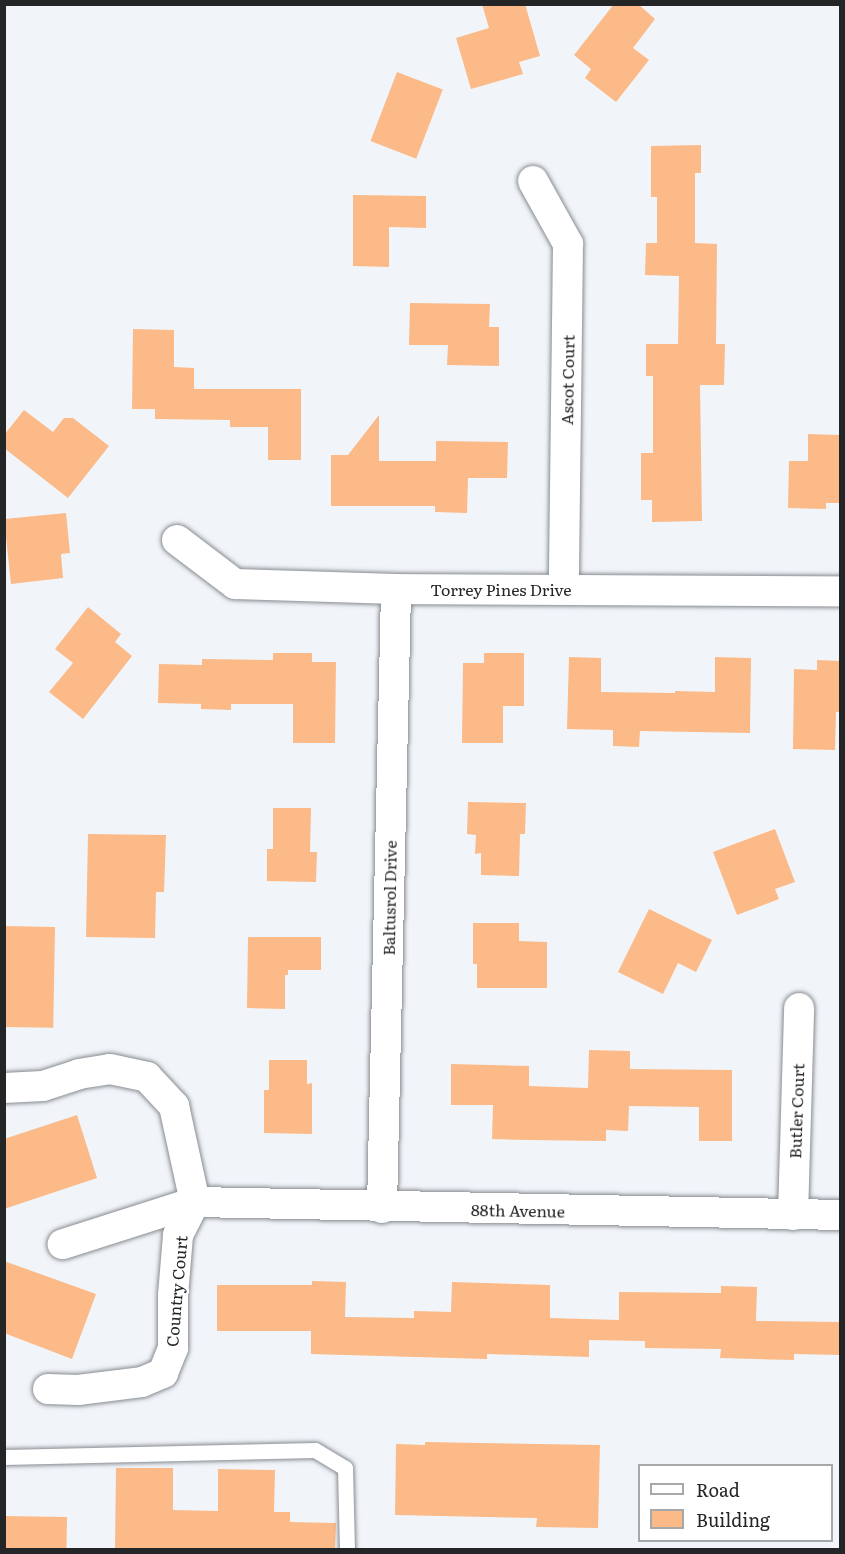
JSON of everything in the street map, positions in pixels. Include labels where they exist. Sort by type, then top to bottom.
[{"type":"street","name":"Ascot Court","points":[[533,181],[568,244],[564,588]]},
{"type":"street","name":"Torrey Pines Drive","points":[[177,540],[235,584],[396,589],[840,591]]},
{"type":"street","name":"Baltusrol Drive","points":[[382,1208],[396,589]]},
{"type":"street","name":"Butler Court","points":[[793,1215],[800,1008]]},
{"type":"street","points":[[4,1088],[44,1086],[79,1074],[110,1069],[147,1077],[174,1106],[195,1202]]},
{"type":"street","name":"88th Avenue","points":[[63,1244],[195,1202],[382,1208],[840,1215]]},
{"type":"street","name":"Country Court","points":[[48,1389],[78,1390],[142,1382],[163,1373],[173,1348],[173,1295],[178,1235],[195,1202]]},
{"type":"lane","points":[[4,1457],[315,1450],[345,1468],[347,1550]]},
{"type":"building","points":[[482,4],[525,4],[540,56],[519,62],[523,74],[471,89],[456,38],[489,28]]},
{"type":"building","points":[[614,4],[638,4],[655,19],[633,48],[649,60],[616,102],[585,78],[591,69],[574,55]]},
{"type":"building","points":[[397,72],[443,90],[416,159],[370,141]]},
{"type":"building","points":[[701,145],[701,173],[695,173],[695,243],[717,244],[716,344],[725,344],[724,385],[700,385],[702,521],[652,522],[652,500],[641,500],[641,453],[653,453],[653,376],[646,376],[646,344],[678,344],[679,276],[645,275],[646,243],[657,243],[657,197],[651,197],[651,146]]},
{"type":"building","points":[[353,195],[426,196],[426,228],[389,227],[389,267],[353,266]]},
{"type":"building","points":[[410,303],[490,304],[489,327],[499,327],[499,366],[447,365],[448,345],[409,345]]},
{"type":"building","points":[[133,329],[174,330],[174,367],[194,368],[194,389],[301,389],[301,460],[268,460],[268,427],[230,427],[230,420],[155,419],[155,409],[132,409]]},
{"type":"building","points":[[24,410],[53,432],[64,418],[73,418],[109,446],[68,498],[4,448],[4,435]]},
{"type":"building","points":[[379,415],[379,461],[436,461],[436,441],[508,442],[507,478],[468,478],[467,513],[435,512],[435,506],[331,506],[331,455],[348,455]]},
{"type":"building","points":[[808,434],[840,435],[840,503],[826,503],[826,509],[788,508],[789,461],[808,461]]},
{"type":"building","points":[[66,513],[70,553],[61,554],[63,578],[11,584],[4,519]]},
{"type":"building","points":[[88,607],[121,634],[115,642],[132,656],[83,719],[49,692],[73,663],[55,649]]},
{"type":"building","points":[[273,653],[312,653],[312,662],[336,662],[335,743],[293,743],[293,704],[231,704],[231,710],[201,709],[201,704],[158,703],[159,664],[202,665],[202,659],[273,660]]},
{"type":"building","points":[[484,653],[524,653],[524,706],[503,706],[503,743],[462,743],[463,663],[484,663]]},
{"type":"building","points":[[569,657],[601,658],[601,692],[675,693],[675,691],[715,692],[715,657],[751,658],[750,733],[640,731],[639,747],[613,746],[613,730],[567,729]]},
{"type":"building","points":[[817,660],[840,661],[840,712],[836,712],[835,750],[793,749],[794,669],[817,670]]},
{"type":"building","points":[[468,802],[526,803],[525,834],[520,834],[519,876],[481,875],[481,853],[475,854],[476,835],[467,834]]},
{"type":"building","points":[[273,808],[311,808],[310,852],[317,852],[316,882],[267,881],[267,849],[273,849]]},
{"type":"building","points":[[775,829],[795,882],[775,889],[779,899],[737,915],[713,852]]},
{"type":"building","points":[[88,834],[166,835],[164,892],[156,892],[155,938],[86,937]]},
{"type":"building","points":[[649,909],[712,940],[696,972],[678,963],[663,994],[618,972]]},
{"type":"building","points":[[473,923],[519,923],[519,941],[547,942],[547,988],[477,988],[477,964],[473,964]]},
{"type":"building","points":[[4,926],[55,927],[53,1028],[4,1027]]},
{"type":"building","points":[[248,937],[321,937],[321,970],[288,970],[288,975],[285,975],[285,1009],[247,1008]]},
{"type":"building","points":[[589,1050],[630,1051],[630,1069],[732,1070],[732,1141],[699,1141],[699,1107],[629,1106],[628,1131],[606,1130],[606,1141],[492,1139],[493,1105],[451,1105],[451,1064],[529,1066],[529,1086],[588,1088]]},
{"type":"building","points":[[269,1060],[307,1060],[307,1084],[312,1083],[312,1134],[264,1133],[264,1090],[269,1090]]},
{"type":"building","points":[[77,1115],[97,1178],[4,1209],[4,1139]]},
{"type":"building","points":[[4,1261],[96,1294],[72,1359],[4,1333]]},
{"type":"building","points":[[312,1281],[346,1282],[345,1317],[414,1318],[414,1311],[451,1312],[452,1282],[550,1285],[550,1318],[619,1320],[619,1292],[721,1293],[721,1286],[757,1287],[756,1321],[840,1322],[840,1355],[794,1354],[794,1360],[720,1358],[721,1349],[645,1348],[645,1341],[589,1340],[589,1357],[487,1354],[487,1359],[311,1354],[311,1331],[217,1331],[217,1285],[312,1285]]},
{"type":"building","points":[[425,1442],[600,1445],[598,1528],[536,1527],[537,1518],[395,1515],[396,1444],[425,1445]]},
{"type":"building","points":[[116,1468],[173,1468],[173,1510],[218,1511],[218,1469],[275,1470],[274,1512],[290,1512],[290,1522],[336,1523],[335,1550],[115,1550]]},
{"type":"building","points":[[4,1516],[67,1517],[66,1550],[4,1550]]}]
